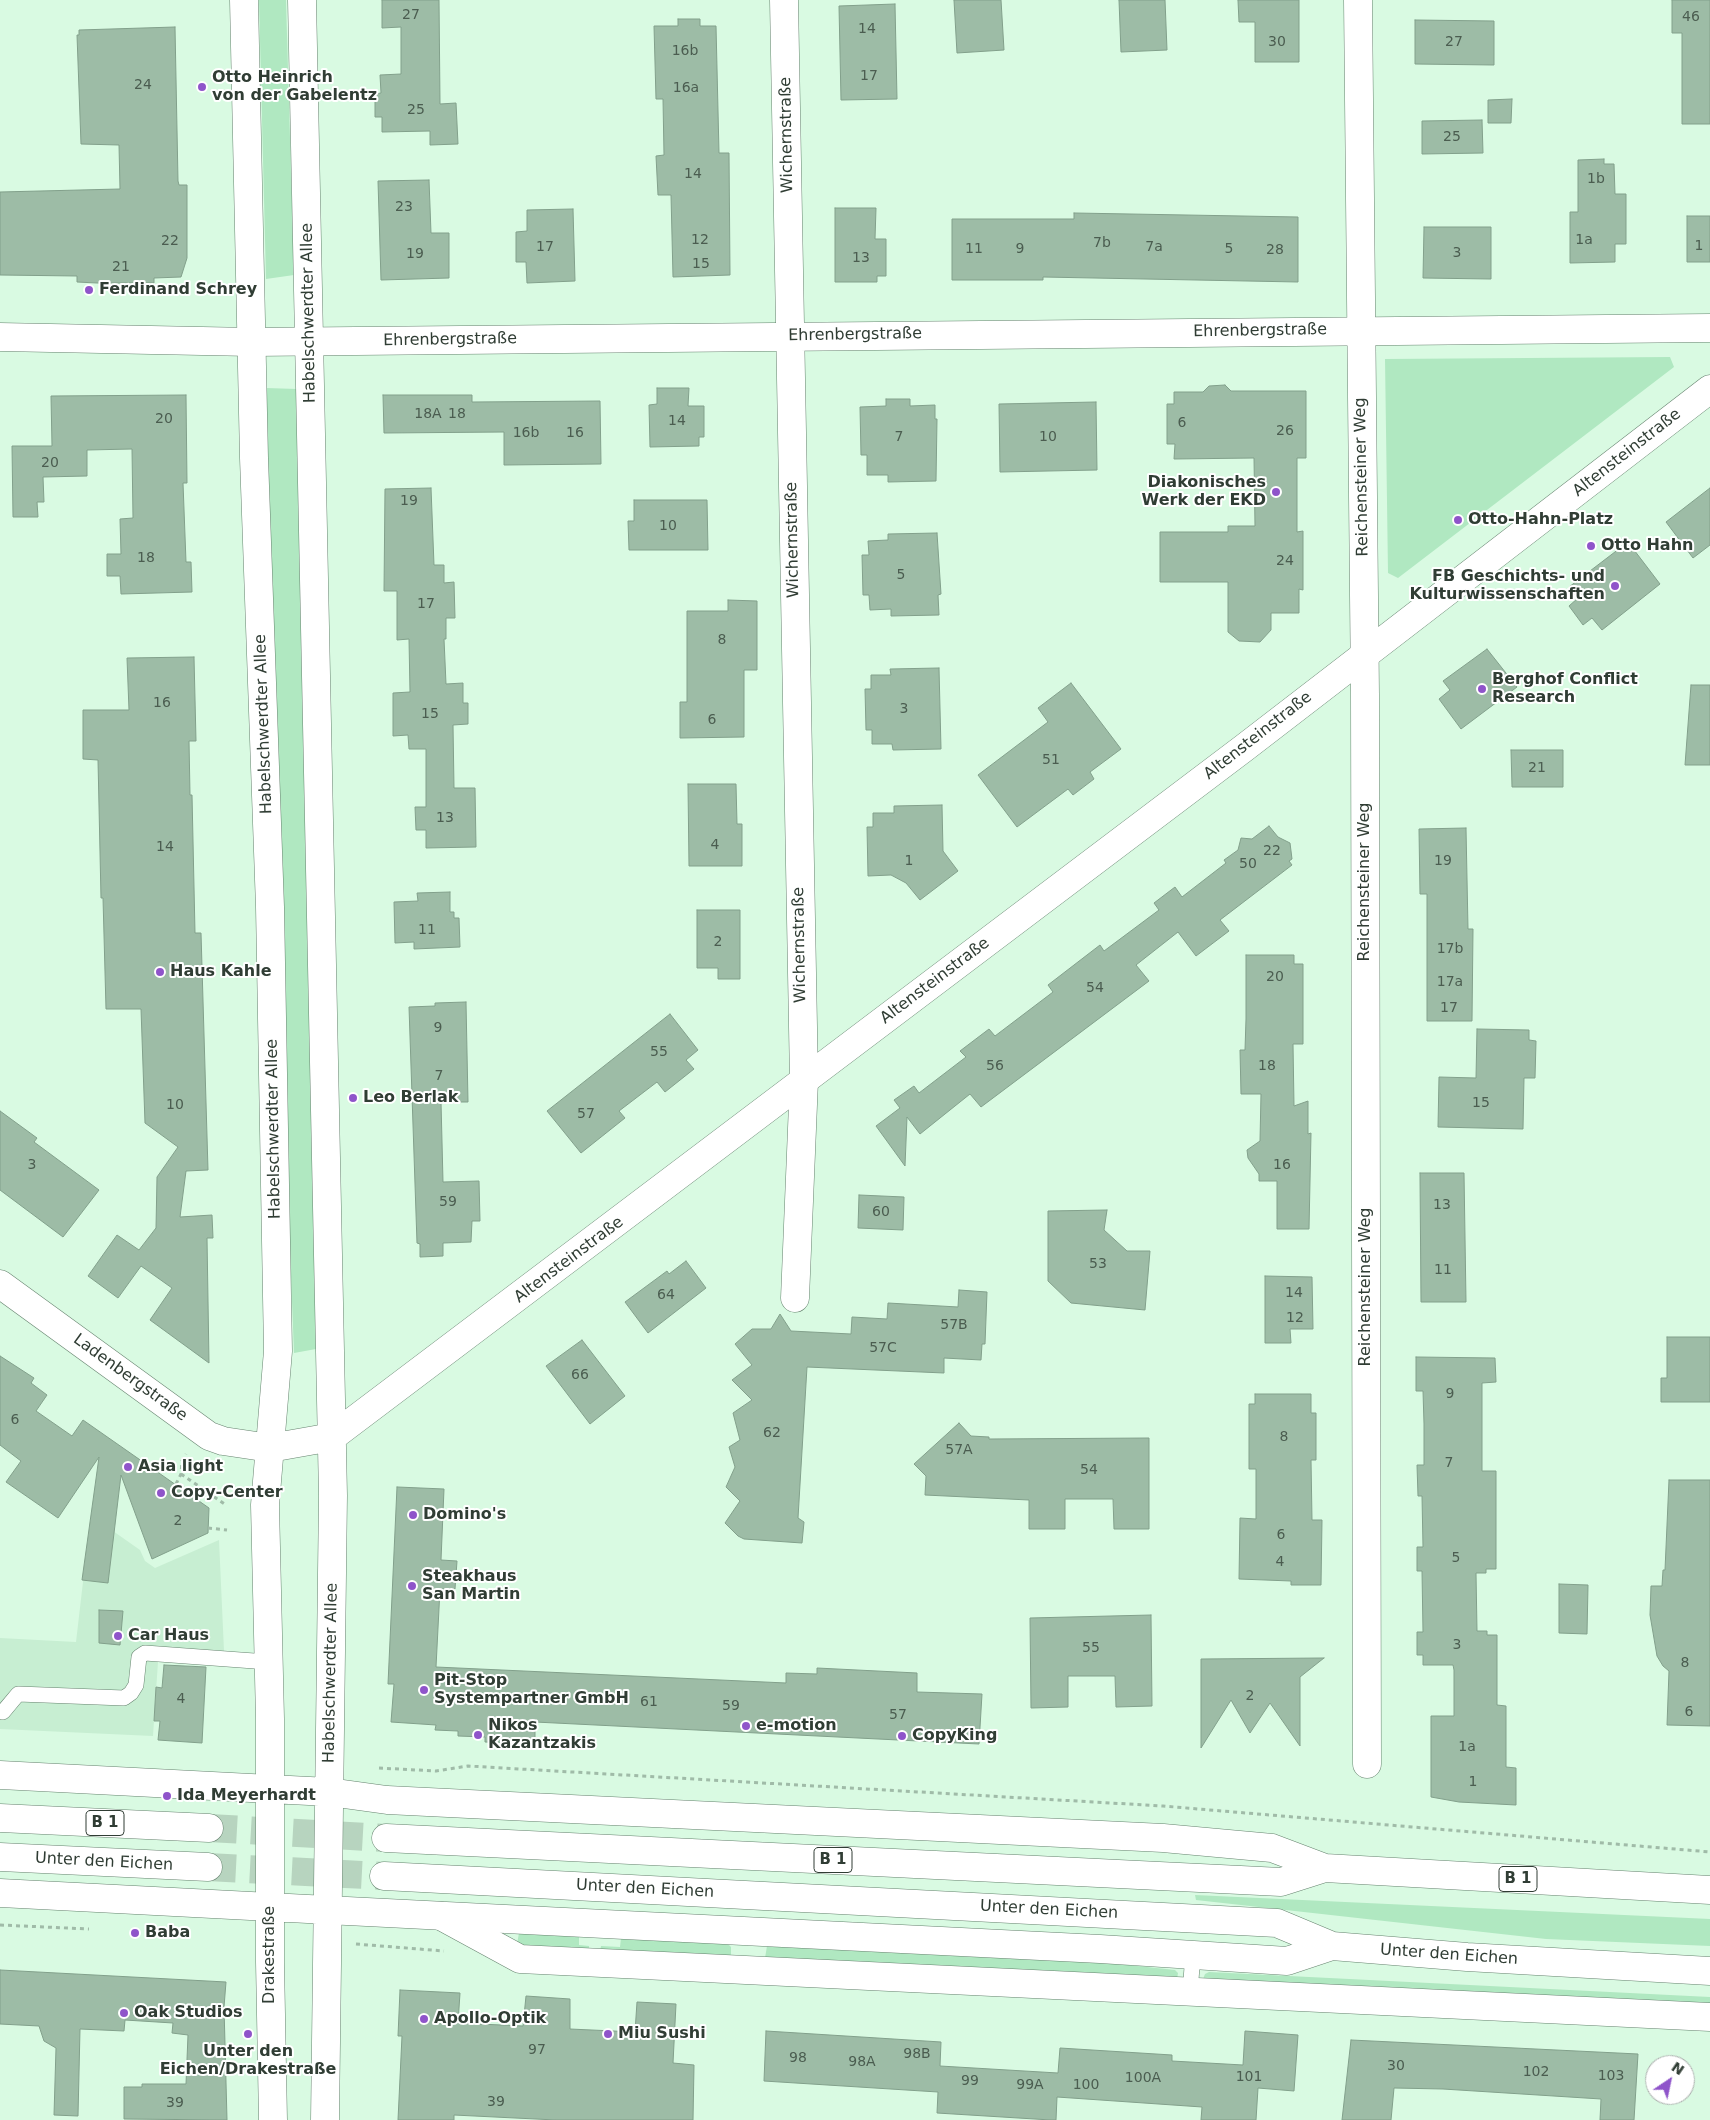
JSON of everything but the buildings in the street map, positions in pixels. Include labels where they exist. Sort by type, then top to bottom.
[{"type":"main road","name":"Habelschwerdter Allee","points":[[244,0],[252,342],[270,898],[278,1351],[265,1505],[270,1789]]},
{"type":"main road","name":"Habelschwerdter Allee","points":[[302,0],[332,1437],[327,1910]]},
{"type":"main road","name":"Wichernstraße","points":[[784,0],[804,1080]]},
{"type":"main road","name":"Reichensteiner Weg","points":[[1358,0],[1360,332],[1365,656],[1367,1764]]},
{"type":"main road","name":"Ehrenbergstraße","points":[[0,337],[252,342],[1710,328]]},
{"type":"main road","name":"Altensteinstraße","points":[[332,1437],[1365,656],[1710,389]]},
{"type":"main road","points":[[795,1298],[804,1080]]},
{"type":"main road","name":"Ladenbergstraße","points":[[0,1284],[210,1436],[223,1441],[270,1448]]},
{"type":"main road","points":[[270,1448],[332,1437]]},
{"type":"main road","points":[[0,1776],[329,1792],[387,1800],[1163,1838],[1272,1848],[1326,1868]]},
{"type":"main road","name":"Drakestraße","points":[[270,1789],[273,2120]]},
{"type":"main road","name":"B 1","points":[[0,1818],[209,1828]]},
{"type":"main road","name":"B 1","points":[[386,1838],[1281,1882],[1326,1868],[1710,1890]]},
{"type":"main road","name":"Unter den Eichen","points":[[0,1857],[208,1867]]},
{"type":"main road","name":"Unter den Eichen","points":[[384,1876],[1277,1923],[1332,1946],[1468,1957],[1710,1971]]},
{"type":"main road","points":[[0,1893],[1193,1955],[1287,1962],[1332,1946]]},
{"type":"main road","points":[[325,2120],[327,1910]]},
{"type":"main road","points":[[441,1916],[520,1959],[1710,2017]]},
{"type":"lane","points":[[3,1712],[18,1694],[124,1698],[131,1693],[136,1685],[139,1657],[144,1653],[268,1662]]},
{"type":"lane","points":[[1190,1992],[1193,1955]]},
{"type":"path","points":[[176,1484],[181,1474],[182,1460]]},
{"type":"path","points":[[181,1474],[226,1505]]},
{"type":"path","points":[[208,1528],[227,1530]]},
{"type":"path","points":[[375,1946],[445,1951]]},
{"type":"shaded area","points":[[259,0],[286,0],[294,275],[266,279]]},
{"type":"shaded area","points":[[1670,357],[1674,367],[1398,578],[1388,573],[1385,359]]},
{"type":"shaded area","points":[[266,388],[297,389],[318,1266],[316,1349],[294,1353],[284,1095]]},
{"type":"shaded area","points":[[113,1531],[140,1550],[145,1561],[155,1568],[219,1540],[224,1651],[159,1647],[153,1736],[0,1729],[0,1638],[76,1642],[88,1539]]},
{"type":"shaded area","points":[[1195,1895],[1710,1919],[1710,1946],[1546,1939],[1196,1900]]},
{"type":"shaded area","points":[[519,1933],[579,1936],[579,1945],[589,1946],[589,1951],[520,1948],[517,1944]]},
{"type":"shaded area","points":[[621,1938],[727,1943],[731,1947],[731,1954],[730,1956],[600,1952],[601,1946],[620,1947]]},
{"type":"shaded area","points":[[767,1946],[1100,1962],[1175,1970],[1178,1973],[1177,1979],[765,1958]]},
{"type":"shaded area","points":[[1209,1972],[1710,1997],[1710,2008],[1203,1979],[1205,1974]]},
{"type":"tunnel","points":[[209,1828],[386,1838]]},
{"type":"tunnel","points":[[208,1867],[384,1876]]},
{"type":"place","name":"Otto Heinrich von der Gabelentz","points":[[202,87]]},
{"type":"place","name":"Ferdinand Schrey","points":[[89,290]]},
{"type":"place","name":"Diakonisches Werk der EKD","points":[[1276,492]]},
{"type":"place","name":"Otto-Hahn-Platz","points":[[1458,520]]},
{"type":"place","name":"Otto Hahn","points":[[1591,546]]},
{"type":"place","name":"FB Geschichts- und Kulturwissenschaften","points":[[1615,586]]},
{"type":"place","name":"Berghof Conflict Research","points":[[1482,689]]},
{"type":"place","name":"Haus Kahle","points":[[160,972]]},
{"type":"place","name":"Leo Berlak","points":[[353,1098]]},
{"type":"place","name":"Asia light","points":[[128,1467]]},
{"type":"place","name":"Copy-Center","points":[[161,1493]]},
{"type":"place","name":"Domino's","points":[[413,1515]]},
{"type":"place","name":"Steakhaus San Martin","points":[[412,1586]]},
{"type":"place","name":"Car Haus","points":[[118,1636]]},
{"type":"place","name":"Pit-Stop Systempartner GmbH","points":[[424,1690]]},
{"type":"place","name":"e-motion","points":[[746,1726]]},
{"type":"place","name":"Nikos Kazantzakis","points":[[478,1735]]},
{"type":"place","name":"CopyKing","points":[[902,1736]]},
{"type":"place","name":"Ida Meyerhardt","points":[[167,1796]]},
{"type":"place","name":"Baba","points":[[135,1933]]},
{"type":"place","name":"Oak Studios","points":[[124,2013]]},
{"type":"place","name":"Apollo-Optik","points":[[424,2019]]},
{"type":"place","name":"Unter den Eichen/Drakestraße","points":[[248,2034]]},
{"type":"place","name":"Miu Sushi","points":[[608,2034]]}]
